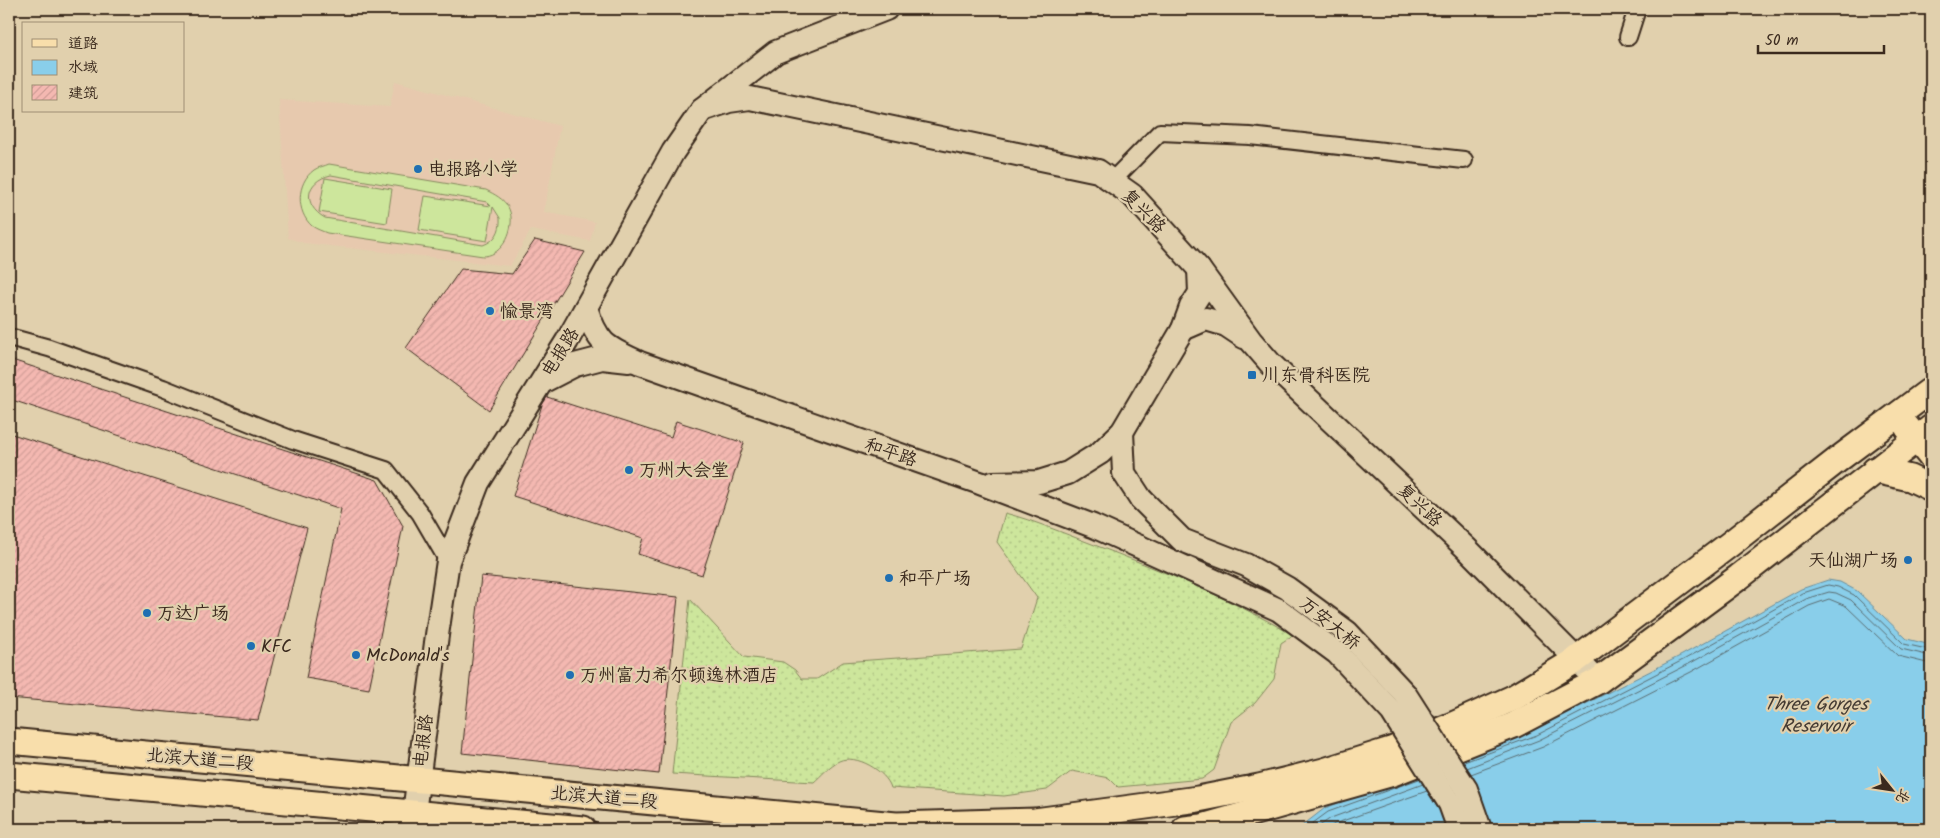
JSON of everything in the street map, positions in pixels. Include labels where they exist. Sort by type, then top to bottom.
[{"type":"main road","name":"电报路","points":[[414,813],[436,635],[448,561],[478,483],[586,308],[673,152],[702,110],[776,52],[886,9]]},
{"type":"main road","points":[[771,56],[761,71],[760,84],[765,94],[789,104]]},
{"type":"main road","name":"复兴路","points":[[702,110],[729,101],[750,98],[789,104],[1098,171],[1132,195],[1199,269],[1250,342],[1271,364],[1466,548],[1598,681]]},
{"type":"main road","points":[[980,483],[1039,482],[1068,473],[1100,453],[1122,432],[1184,329],[1191,308],[1200,293],[1199,269]]},
{"type":"main road","name":"和平路","points":[[586,308],[594,330],[611,349],[640,362],[980,483],[1094,526],[1140,548]]},
{"type":"main road","points":[[1184,329],[1206,319],[1226,325],[1250,342]]},
{"type":"main road","name":"和平路","points":[[540,383],[575,365],[602,358],[640,362]]},
{"type":"main road","points":[[1193,828],[1393,773],[1514,725],[1598,681],[1739,577],[1875,470],[1928,436],[1915,402]]},
{"type":"main road","name":"北滨大道二段","points":[[9,741],[896,825],[1036,821],[1198,799],[1259,787],[1324,771],[1391,750],[1513,698],[1576,660],[1915,402]]},
{"type":"main road","name":"万安大桥","points":[[1122,432],[1124,472],[1141,499],[1182,540],[1246,564],[1287,588],[1348,632],[1405,694],[1466,789],[1480,829]]},
{"type":"main road","points":[[1875,470],[1910,478],[1931,488]]},
{"type":"main road","name":"万安大桥","points":[[1140,548],[1278,610],[1337,653],[1392,712],[1450,804],[1459,829]]},
{"type":"main road","name":"北滨大道二段","points":[[9,775],[583,829]]},
{"type":"street","points":[[1628,37],[1638,9]]},
{"type":"street","points":[[1112,181],[1160,132],[1250,136],[1464,160]]},
{"type":"street","points":[[9,337],[49,348],[163,388],[293,440],[386,470],[420,513],[448,561]]},
{"type":"shaded area","name":"电报路小学","points":[[395,81],[560,126],[544,212],[595,222],[590,241],[531,230],[510,266],[304,243],[288,238],[279,100],[390,107]]},
{"type":"green space","points":[[329,164],[486,190],[501,199],[508,207],[511,226],[507,239],[499,249],[483,256],[327,233],[312,226],[307,220],[303,213],[300,198],[301,190],[308,176],[316,169]],"holes":[[[331,175],[487,202],[491,206],[425,196],[419,230],[487,241],[493,207],[500,218],[499,227],[494,238],[483,245],[325,218],[313,207],[310,194],[316,182]]]},
{"type":"green space","points":[[325,178],[392,189],[387,223],[319,212]]},
{"type":"green space","points":[[1005,513],[1049,527],[1169,574],[1244,609],[1293,635],[1281,643],[1274,679],[1255,703],[1231,722],[1214,770],[1202,779],[1118,787],[1109,778],[1072,771],[1047,790],[1004,796],[891,788],[884,776],[877,770],[862,762],[846,759],[839,761],[829,768],[814,782],[672,774],[690,599],[744,657],[783,662],[795,670],[802,679],[817,679],[843,662],[1021,649],[1037,598],[997,542]]},
{"type":"water","name":"Three Gorges Reservoir","points":[[1828,580],[1840,582],[1857,591],[1907,639],[1931,645],[1931,829],[1298,829],[1325,808],[1534,730],[1682,655],[1801,589]]},
{"type":"building","name":"愉景湾","points":[[535,240],[585,252],[489,410],[406,348],[461,269],[512,274]]},
{"type":"building","points":[[9,359],[377,480],[403,526],[369,689],[306,678],[341,509],[9,399]]},
{"type":"building","name":"万州大会堂","points":[[547,397],[671,437],[676,421],[744,443],[702,575],[638,554],[643,538],[513,496],[542,405]]},
{"type":"building","name":"万达广场","points":[[9,433],[307,528],[258,720],[9,698]]},
{"type":"building","name":"万州富力希尔顿逸林酒店","points":[[481,576],[678,597],[659,774],[462,753]]},
{"type":"place","name":"电报路小学","points":[[418,169]]},
{"type":"place","name":"愉景湾","points":[[490,311]]},
{"type":"place","name":"川东骨科医院","points":[[1252,375]]},
{"type":"place","name":"万州大会堂","points":[[629,470]]},
{"type":"place","name":"天仙湖广场","points":[[1908,560]]},
{"type":"place","name":"和平广场","points":[[889,578]]},
{"type":"place","name":"万达广场","points":[[147,613]]},
{"type":"place","name":"KFC","points":[[251,646]]},
{"type":"place","name":"McDonald's","points":[[356,655]]},
{"type":"place","name":"万州富力希尔顿逸林酒店","points":[[570,675]]}]
